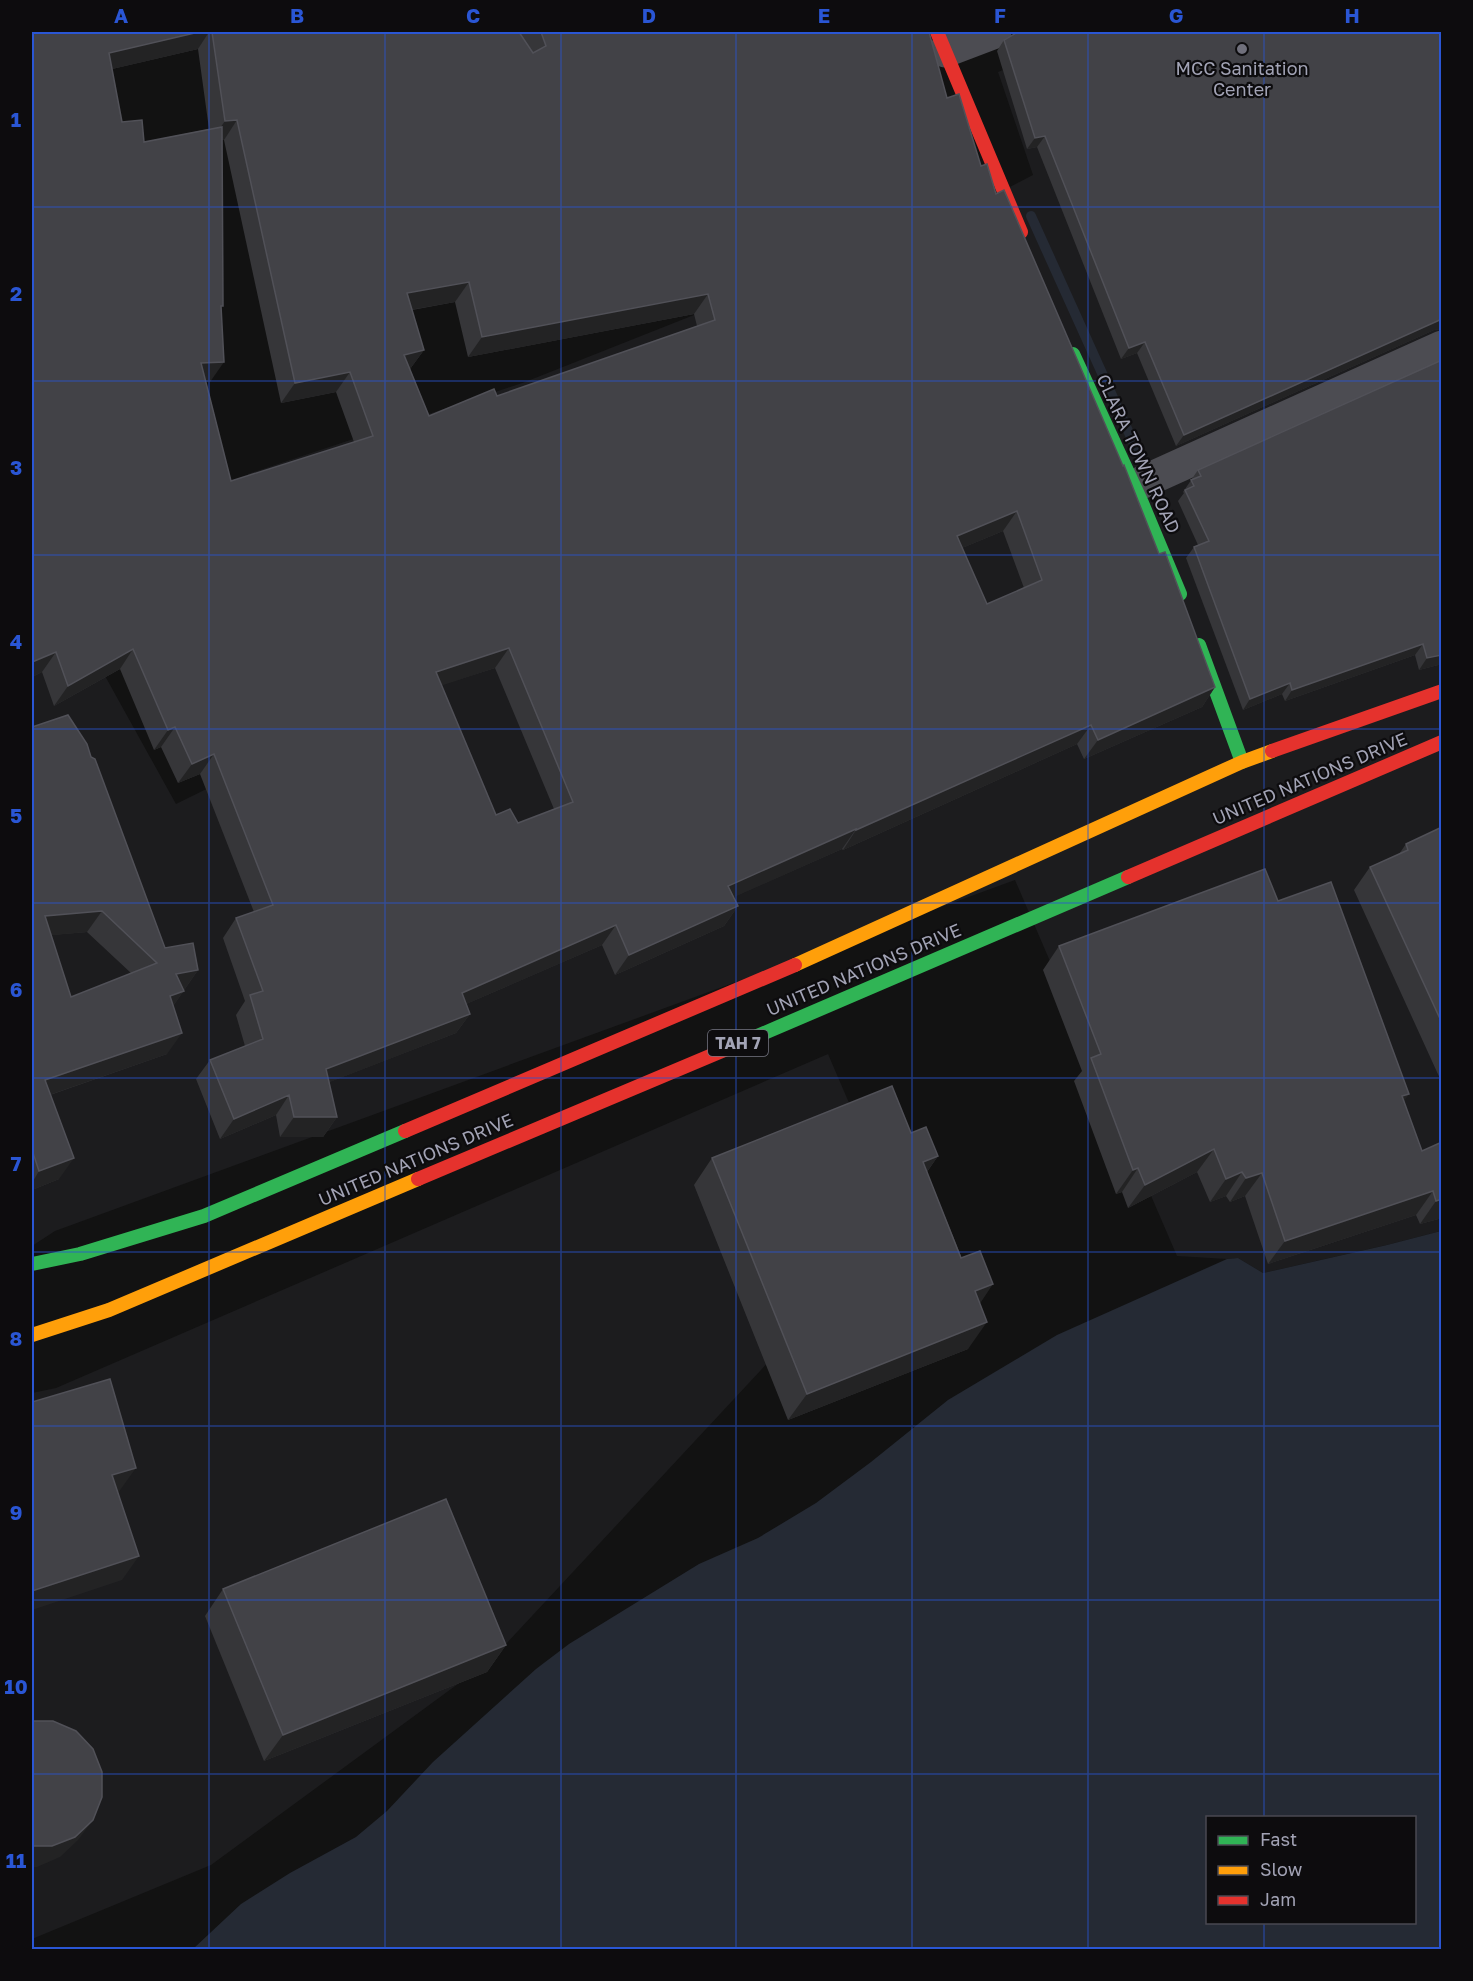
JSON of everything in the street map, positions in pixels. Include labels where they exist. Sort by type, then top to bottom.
[{"type":"main road","points":[[941,41],[1028,249]]},
{"type":"main road","name":"CLARA TOWN ROAD","points":[[1069,345],[1134,486],[1184,605]]},
{"type":"main road","points":[[1192,627],[1242,762]]},
{"type":"main road","name":"UNITED NATIONS DRIVE","points":[[32,1264],[80,1254],[204,1216],[743,988],[1242,762],[1442,691]]},
{"type":"main road","name":"UNITED NATIONS DRIVE","points":[[32,1335],[109,1310],[1442,742]]},
{"type":"street","points":[[941,41],[985,35]]},
{"type":"street","points":[[1134,486],[1442,347]]},
{"type":"shaded area","points":[[1095,32],[1441,32],[1441,1231],[1263,1273],[1238,1258],[1177,1256],[1015,880],[55,1231],[32,1246],[32,570],[43,564],[176,804],[334,726],[248,474],[525,382],[987,199],[1033,175],[998,72]]},
{"type":"shaded area","points":[[828,1054],[926,1282],[787,1342],[492,1659],[211,1865],[32,1939],[32,1393],[56,1388]]},
{"type":"shaded area","points":[[1441,1231],[1441,1949],[193,1949],[241,1904],[290,1873],[356,1837],[387,1811],[433,1762],[536,1669],[569,1644],[699,1564],[758,1538],[816,1503],[948,1400],[1057,1335],[1227,1259],[1238,1258],[1263,1273]]},
{"type":"building","points":[[32,32],[199,32],[109,53],[122,122],[142,120],[144,142],[222,127],[223,306],[221,306],[224,362],[201,363],[231,481],[373,436],[350,372],[295,383],[237,120],[225,121],[212,32],[519,32],[533,53],[546,46],[541,32],[929,32],[947,98],[959,94],[981,166],[987,164],[996,194],[1004,190],[1124,465],[1159,554],[1165,552],[1215,687],[1098,740],[1091,725],[728,886],[738,906],[629,955],[616,925],[462,993],[470,1014],[326,1069],[337,1117],[294,1117],[289,1095],[234,1119],[210,1060],[263,1039],[250,995],[263,991],[236,918],[273,905],[214,754],[192,764],[175,727],[168,730],[133,649],[68,686],[56,652],[32,662]],"holes":[[[469,282],[482,337],[708,294],[715,320],[497,396],[494,389],[429,416],[404,355],[424,350],[407,293]],[[1017,511],[1042,580],[987,604],[957,536]],[[509,648],[573,802],[518,823],[510,809],[496,815],[436,672]]]},
{"type":"building","points":[[1018,32],[1442,32],[1442,319],[1184,435],[1145,342],[1129,348],[1045,136],[1035,138],[1004,40]]},
{"type":"building","points":[[1442,360],[1442,655],[1427,658],[1423,644],[1292,690],[1290,683],[1250,699],[1194,547],[1209,541],[1185,490],[1194,486],[1191,480],[1201,476],[1198,470]]},
{"type":"building","points":[[68,715],[87,744],[91,757],[95,759],[165,948],[193,943],[198,970],[176,974],[184,991],[170,996],[182,1033],[45,1080],[74,1158],[39,1171],[32,1150],[32,727]],"holes":[[[102,911],[157,963],[71,997],[45,916]]]},
{"type":"building","points":[[1442,827],[1442,1023],[1370,867],[1408,850],[1406,844]]},
{"type":"building","points":[[1265,869],[1278,901],[1331,882],[1409,1094],[1402,1096],[1422,1151],[1442,1142],[1442,1199],[1436,1201],[1433,1191],[1285,1241],[1262,1173],[1246,1178],[1242,1172],[1226,1179],[1214,1149],[1145,1185],[1138,1168],[1133,1170],[1091,1058],[1101,1054],[1059,946]]},
{"type":"building","points":[[892,1086],[911,1133],[926,1127],[938,1156],[923,1162],[961,1258],[980,1251],[993,1284],[975,1291],[987,1322],[807,1394],[712,1158]]},
{"type":"building","points":[[110,1379],[136,1468],[112,1475],[139,1556],[32,1591],[32,1402]]},
{"type":"building","points":[[446,1499],[506,1645],[283,1735],[223,1589]]},
{"type":"building","points":[[32,1721],[53,1721],[76,1731],[93,1749],[102,1772],[102,1797],[93,1820],[75,1837],[52,1846],[32,1846]]},
{"type":"waterway","points":[[1031,216],[1148,475]]},
{"type":"traffic: fast","points":[[1073,354],[1142,503],[1180,594]]},
{"type":"traffic: fast","points":[[1199,645],[1242,762]]},
{"type":"traffic: fast","points":[[748,1040],[1128,877]]},
{"type":"traffic: fast","points":[[32,1264],[80,1254],[204,1216],[405,1131]]},
{"type":"traffic: slow","points":[[795,965],[1242,762],[1272,751]]},
{"type":"traffic: slow","points":[[32,1335],[109,1310],[418,1179]]},
{"type":"traffic: jam","points":[[937,32],[1021,232]]},
{"type":"traffic: jam","points":[[1272,751],[1442,691]]},
{"type":"traffic: jam","points":[[1128,877],[1442,742]]},
{"type":"traffic: jam","points":[[405,1131],[795,965]]},
{"type":"traffic: jam","points":[[418,1179],[748,1040]]},
{"type":"place","name":"MCC Sanitation Center","points":[[1242,49]]}]
